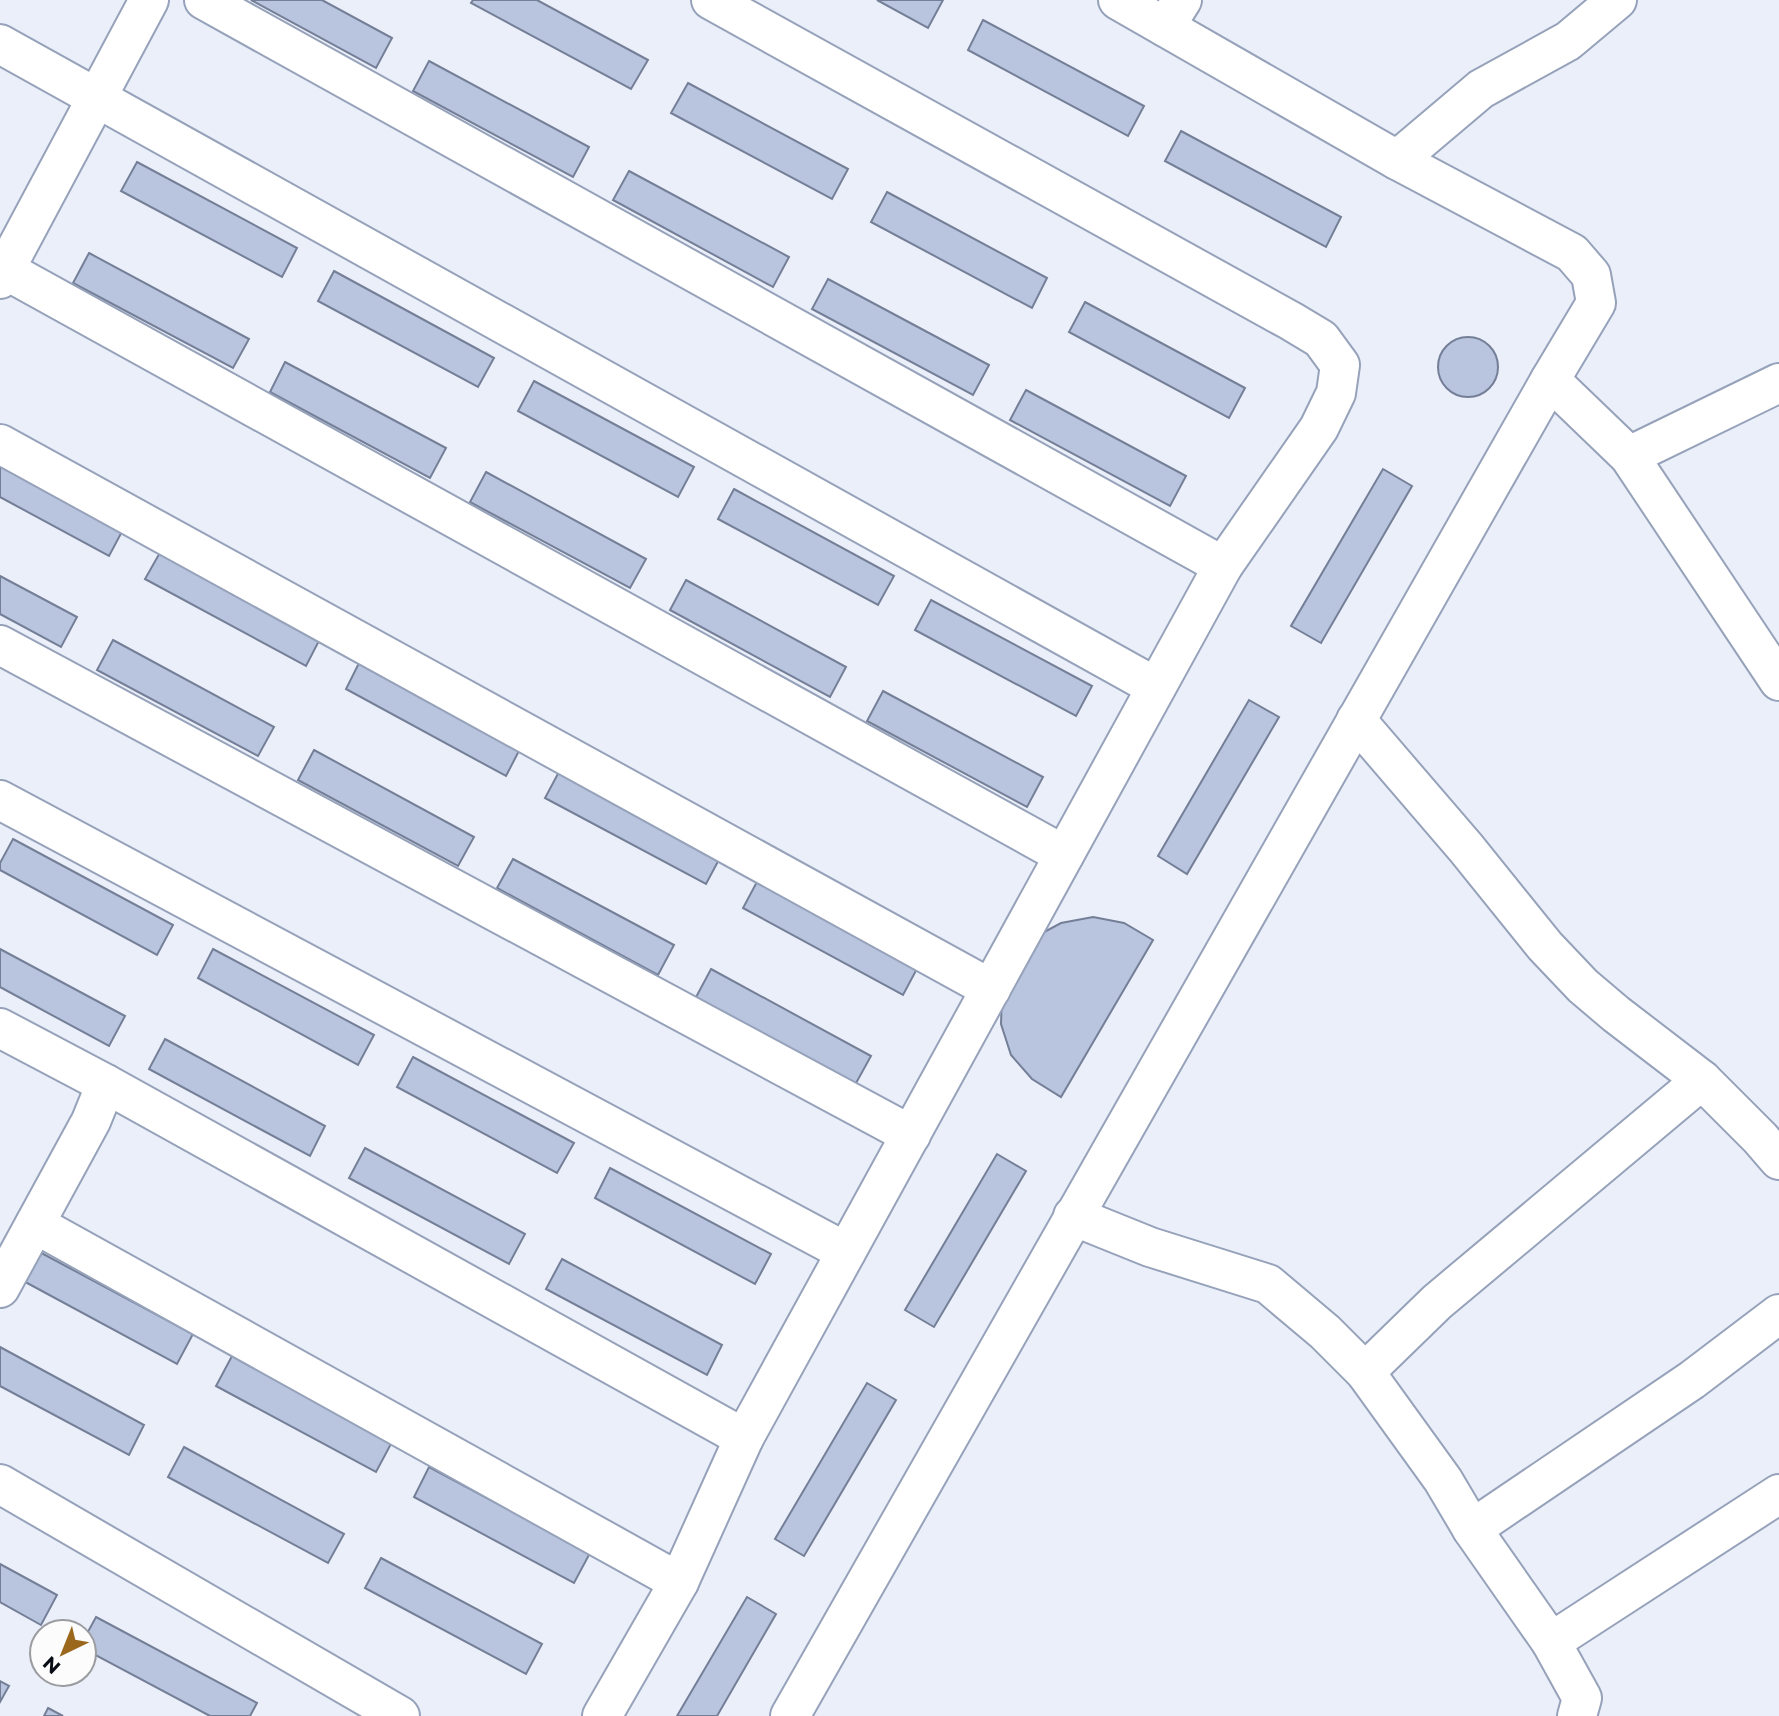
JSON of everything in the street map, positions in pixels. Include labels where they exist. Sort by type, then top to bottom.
[{"type":"street","points":[[149,0],[2,272],[1064,855]]},
{"type":"street","points":[[204,0],[1223,566]]},
{"type":"street","points":[[602,1716],[679,1582],[744,1438],[1223,566],[1319,428],[1336,393],[1340,365],[1321,339],[711,0]]},
{"type":"street","points":[[797,1712],[1073,1216],[1596,303],[1591,275],[1572,253],[1397,160],[1174,14],[1118,0]]},
{"type":"street","points":[[1397,160],[1481,89],[1568,41],[1617,0]]},
{"type":"street","points":[[0,44],[1156,687]]},
{"type":"street","points":[[1550,380],[1629,456],[1779,681]]},
{"type":"street","points":[[1629,456],[1779,383]]},
{"type":"street","points":[[0,444],[991,989]]},
{"type":"street","points":[[0,645],[911,1135]]},
{"type":"street","points":[[1356,720],[1466,848],[1545,946],[1583,986],[1702,1080],[1779,1160]]},
{"type":"street","points":[[0,800],[846,1252]]},
{"type":"street","points":[[0,1028],[106,1084],[744,1438]]},
{"type":"street","points":[[1365,1372],[1437,1302],[1702,1080]]},
{"type":"street","points":[[0,1288],[91,1121],[106,1084]]},
{"type":"street","points":[[1073,1216],[1150,1247],[1268,1284],[1325,1332],[1365,1372],[1443,1480],[1472,1529],[1551,1642],[1582,1698],[1577,1716]]},
{"type":"street","points":[[36,1224],[679,1582]]},
{"type":"street","points":[[1472,1529],[1692,1380],[1779,1314]]},
{"type":"street","points":[[0,1484],[400,1716]]},
{"type":"street","points":[[1551,1642],[1779,1494]]},
{"type":"building","points":[[251,0],[322,0],[392,38],[376,68]]},
{"type":"building","points":[[473,0],[537,0],[648,60],[631,89],[471,3]]},
{"type":"building","points":[[877,0],[943,0],[928,28]]},
{"type":"building","points":[[983,20],[1144,106],[1128,136],[968,50]]},
{"type":"building","points":[[429,61],[589,147],[573,177],[413,91]]},
{"type":"building","points":[[688,83],[848,169],[832,199],[671,113]]},
{"type":"building","points":[[1181,131],[1341,217],[1326,247],[1165,161]]},
{"type":"building","points":[[137,162],[297,248],[282,277],[121,191]]},
{"type":"building","points":[[629,171],[789,257],[773,287],[613,200]]},
{"type":"building","points":[[887,192],[1047,278],[1032,308],[871,222]]},
{"type":"building","points":[[89,253],[249,339],[233,368],[73,283]]},
{"type":"building","points":[[334,271],[494,358],[478,387],[318,301]]},
{"type":"building","points":[[828,279],[989,365],[973,395],[812,309]]},
{"type":"building","points":[[1085,302],[1245,388],[1229,418],[1069,332]]},
{"type":"building","points":[[1468,337],[1485,342],[1493,350],[1498,367],[1493,384],[1485,392],[1468,397],[1451,392],[1443,384],[1438,367],[1443,350],[1451,342]]},
{"type":"building","points":[[285,362],[446,448],[430,478],[270,392]]},
{"type":"building","points":[[534,381],[694,467],[678,497],[518,411]]},
{"type":"building","points":[[1026,390],[1186,476],[1170,506],[1010,420]]},
{"type":"building","points":[[0,459],[125,526],[109,556],[0,497]]},
{"type":"building","points":[[1383,469],[1412,486],[1321,643],[1291,626]]},
{"type":"building","points":[[486,472],[646,559],[630,588],[470,502]]},
{"type":"building","points":[[734,489],[894,576],[878,605],[718,519]]},
{"type":"building","points":[[162,549],[322,635],[306,666],[145,579]]},
{"type":"building","points":[[0,576],[77,617],[61,647],[0,614]]},
{"type":"building","points":[[686,580],[846,667],[830,697],[670,610]]},
{"type":"building","points":[[931,600],[1092,686],[1076,716],[915,630]]},
{"type":"building","points":[[113,640],[274,727],[258,756],[97,670]]},
{"type":"building","points":[[361,659],[522,745],[506,776],[346,689]]},
{"type":"building","points":[[883,691],[1043,777],[1027,807],[867,721]]},
{"type":"building","points":[[1249,700],[1279,717],[1187,874],[1158,856]]},
{"type":"building","points":[[314,750],[474,837],[458,866],[298,780]]},
{"type":"building","points":[[561,768],[722,854],[706,884],[545,798]]},
{"type":"building","points":[[13,839],[173,925],[157,955],[0,870],[0,863]]},
{"type":"building","points":[[513,859],[674,945],[658,975],[497,888]]},
{"type":"building","points":[[759,878],[919,965],[903,995],[743,908]]},
{"type":"building","points":[[1093,917],[1124,923],[1153,940],[1061,1097],[1032,1079],[1011,1055],[1001,1024],[1002,992],[1033,938],[1061,923]]},
{"type":"building","points":[[0,949],[125,1016],[109,1046],[0,987]]},
{"type":"building","points":[[213,949],[374,1035],[358,1065],[198,978]]},
{"type":"building","points":[[711,969],[871,1056],[855,1085],[695,999]]},
{"type":"building","points":[[165,1039],[325,1126],[310,1156],[149,1069]]},
{"type":"building","points":[[413,1057],[574,1143],[557,1173],[397,1087]]},
{"type":"building","points":[[365,1148],[525,1234],[509,1264],[349,1178]]},
{"type":"building","points":[[997,1154],[1026,1171],[934,1327],[905,1310]]},
{"type":"building","points":[[610,1168],[771,1254],[755,1284],[595,1198]]},
{"type":"building","points":[[32,1248],[193,1334],[177,1364],[16,1277]]},
{"type":"building","points":[[562,1259],[722,1345],[707,1375],[546,1289]]},
{"type":"building","points":[[0,1347],[144,1425],[129,1455],[0,1386]]},
{"type":"building","points":[[232,1356],[392,1442],[376,1472],[216,1386]]},
{"type":"building","points":[[867,1383],[896,1400],[804,1556],[775,1539]]},
{"type":"building","points":[[184,1447],[344,1534],[328,1563],[168,1477]]},
{"type":"building","points":[[429,1467],[590,1553],[574,1583],[414,1497]]},
{"type":"building","points":[[381,1558],[542,1644],[526,1674],[365,1588]]},
{"type":"building","points":[[0,1564],[57,1595],[45,1618],[29,1618],[0,1602]]},
{"type":"building","points":[[747,1597],[776,1614],[717,1716],[677,1716]]},
{"type":"building","points":[[98,1618],[257,1703],[250,1716],[210,1716],[98,1656]]},
{"type":"building","points":[[0,1681],[9,1686],[0,1702]]},
{"type":"building","points":[[48,1708],[63,1716],[44,1716]]}]
